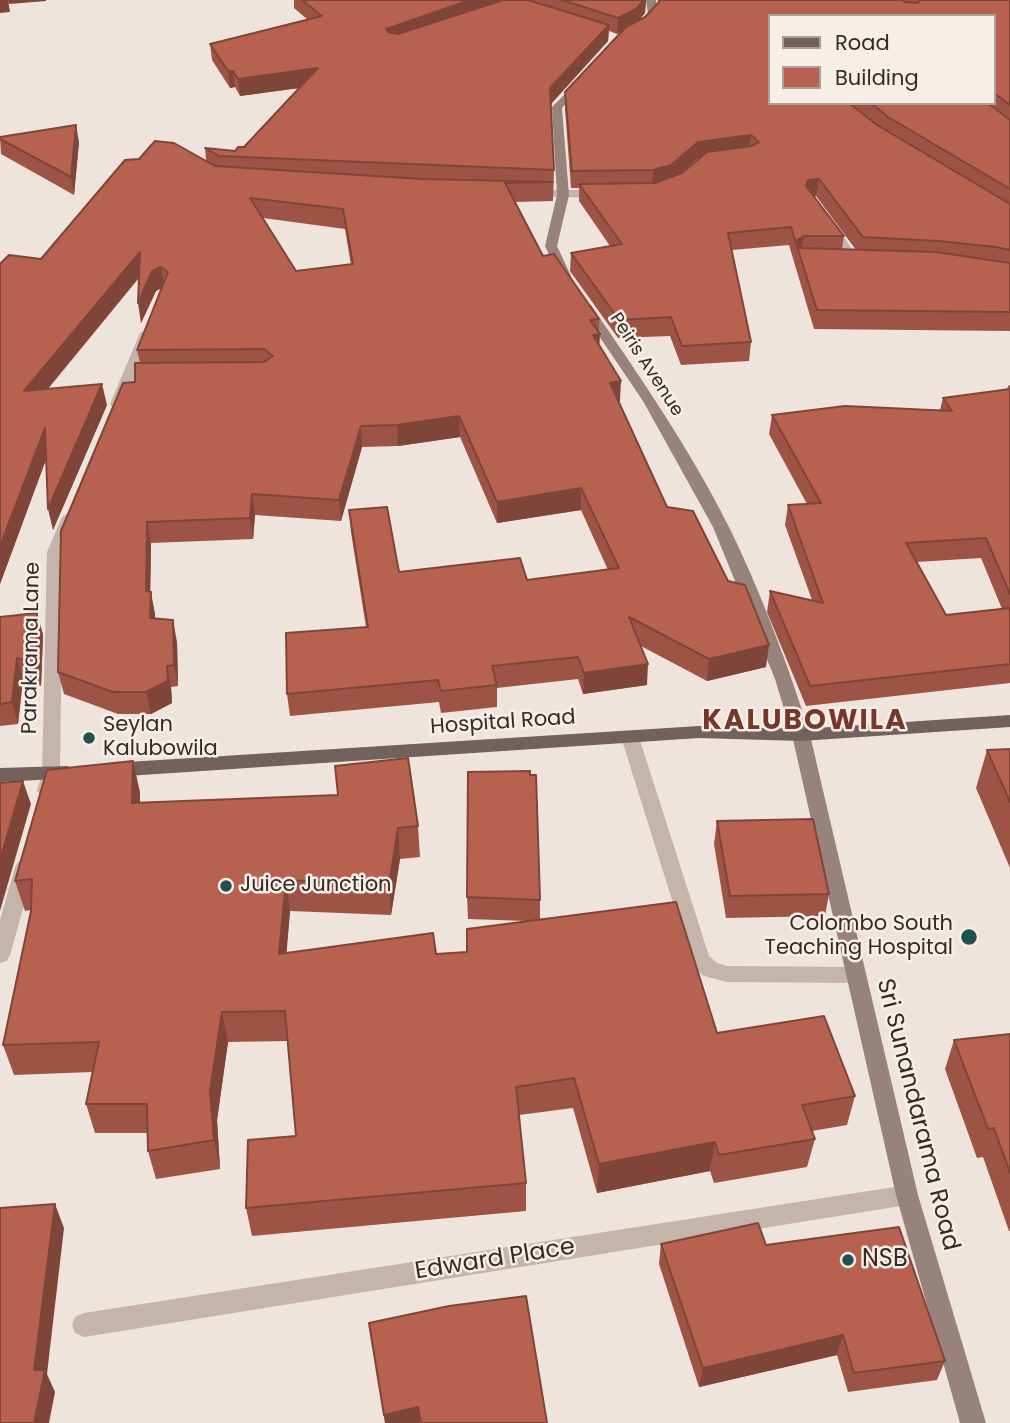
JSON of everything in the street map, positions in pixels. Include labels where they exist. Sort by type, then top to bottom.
[{"type":"main road","name":"Hospital Road","points":[[0,775],[86,772],[699,732],[801,735],[1010,721]]},
{"type":"street","points":[[630,34],[640,29],[653,14],[651,0]]},
{"type":"street","name":"Peiris Avenue","points":[[593,68],[557,107],[563,195],[551,246],[559,268],[650,401],[721,527],[784,679],[801,735]]},
{"type":"street","points":[[521,194],[615,194]]},
{"type":"street","points":[[820,212],[855,261]]},
{"type":"street","points":[[112,415],[135,377],[153,317]]},
{"type":"street","name":"Parakrama Lane","points":[[40,813],[51,774],[55,552],[76,502]]},
{"type":"street","name":"Sri Sunandarama Road","points":[[801,735],[906,1195],[973,1423]]},
{"type":"street","points":[[630,737],[700,961],[711,970],[727,974],[856,975]]},
{"type":"street","points":[[0,955],[29,851]]},
{"type":"street","name":"Edward Place","points":[[84,1325],[906,1195]]},
{"type":"building","points":[[302,0],[470,0],[386,29],[398,34],[503,0],[528,0],[609,25],[550,88],[554,170],[219,156],[205,148],[235,151],[238,147],[244,147],[318,68],[238,79],[233,71],[228,71],[210,44],[322,16]]},
{"type":"building","points":[[562,0],[644,0],[636,9],[618,18]]},
{"type":"building","points":[[902,0],[918,3],[920,0],[1010,0],[1010,105],[996,94],[996,14],[768,14],[768,105],[852,105],[877,125],[1010,204],[1010,250],[939,241],[863,237],[819,179],[808,180],[806,186],[844,236],[804,236],[797,240],[799,248],[936,252],[1010,263],[1010,312],[817,310],[791,227],[728,233],[751,342],[682,346],[671,317],[619,320],[571,253],[622,244],[579,184],[655,183],[682,173],[707,152],[751,146],[759,142],[751,135],[698,142],[671,165],[653,170],[572,171],[565,92],[626,27],[645,17],[659,2]]},
{"type":"building","points":[[873,105],[991,105],[1010,120],[1010,189],[888,117]]},
{"type":"building","points":[[76,125],[71,177],[0,139],[0,137]]},
{"type":"building","points":[[155,141],[174,143],[215,166],[423,179],[553,182],[505,183],[543,256],[554,254],[599,319],[590,320],[600,334],[593,335],[621,381],[610,383],[667,507],[693,511],[728,581],[745,585],[769,645],[709,659],[629,617],[648,664],[584,673],[578,657],[492,666],[497,685],[441,691],[438,680],[287,694],[286,633],[368,627],[349,510],[387,507],[399,572],[520,558],[527,580],[619,568],[581,488],[497,502],[459,416],[397,425],[361,426],[339,500],[252,494],[250,518],[147,522],[146,591],[151,592],[150,618],[173,620],[174,665],[167,666],[168,681],[146,692],[113,692],[58,672],[61,531],[123,383],[135,382],[135,363],[264,362],[273,356],[264,349],[137,350],[168,272],[161,267],[152,271],[138,303],[140,252],[24,391],[102,384],[48,509],[45,428],[0,546],[0,264],[9,255],[41,259],[125,160],[139,159]],"holes":[[[250,198],[343,209],[353,264],[296,271]]]},
{"type":"building","points":[[1010,389],[1010,594],[986,538],[906,543],[946,615],[1010,608],[1010,664],[810,686],[770,591],[823,603],[788,505],[821,503],[772,415],[845,406],[952,411],[943,398]]},
{"type":"building","points":[[37,613],[35,664],[17,658],[12,702],[0,704],[0,617]]},
{"type":"building","points":[[1010,749],[1010,802],[987,750]]},
{"type":"building","points":[[408,758],[418,826],[398,828],[389,885],[286,880],[279,954],[433,933],[436,954],[467,952],[467,929],[676,902],[717,1033],[824,1016],[855,1096],[802,1105],[815,1139],[719,1155],[715,1142],[599,1164],[574,1078],[516,1087],[526,1183],[246,1208],[248,1140],[296,1136],[285,1011],[222,1012],[210,1091],[214,1140],[148,1151],[147,1104],[86,1104],[99,1042],[3,1045],[31,911],[32,879],[15,881],[47,770],[133,761],[132,803],[338,795],[335,766]]},
{"type":"building","points":[[530,771],[530,775],[536,775],[540,900],[467,897],[468,772]]},
{"type":"building","points":[[23,781],[0,860],[0,783]]},
{"type":"building","points":[[813,819],[829,894],[730,896],[717,821]]},
{"type":"building","points":[[1010,1034],[1010,1173],[994,1128],[988,1129],[954,1040]]},
{"type":"building","points":[[55,1204],[34,1370],[45,1370],[34,1423],[0,1423],[0,1208]]},
{"type":"building","points":[[758,1223],[766,1245],[899,1227],[945,1361],[854,1373],[843,1335],[703,1368],[661,1244]]},
{"type":"building","points":[[526,1296],[547,1423],[421,1423],[418,1407],[384,1415],[369,1323],[449,1306]]},
{"type":"place","name":"Seylan Kalubowila","points":[[89,738]]},
{"type":"place","name":"Juice Junction","points":[[226,886]]},
{"type":"place","name":"Colombo South Teaching Hospital","points":[[969,937]]},
{"type":"place","name":"NSB","points":[[848,1260]]},
{"type":"district","name":"KALUBOWILA","points":[[805,722]]}]
